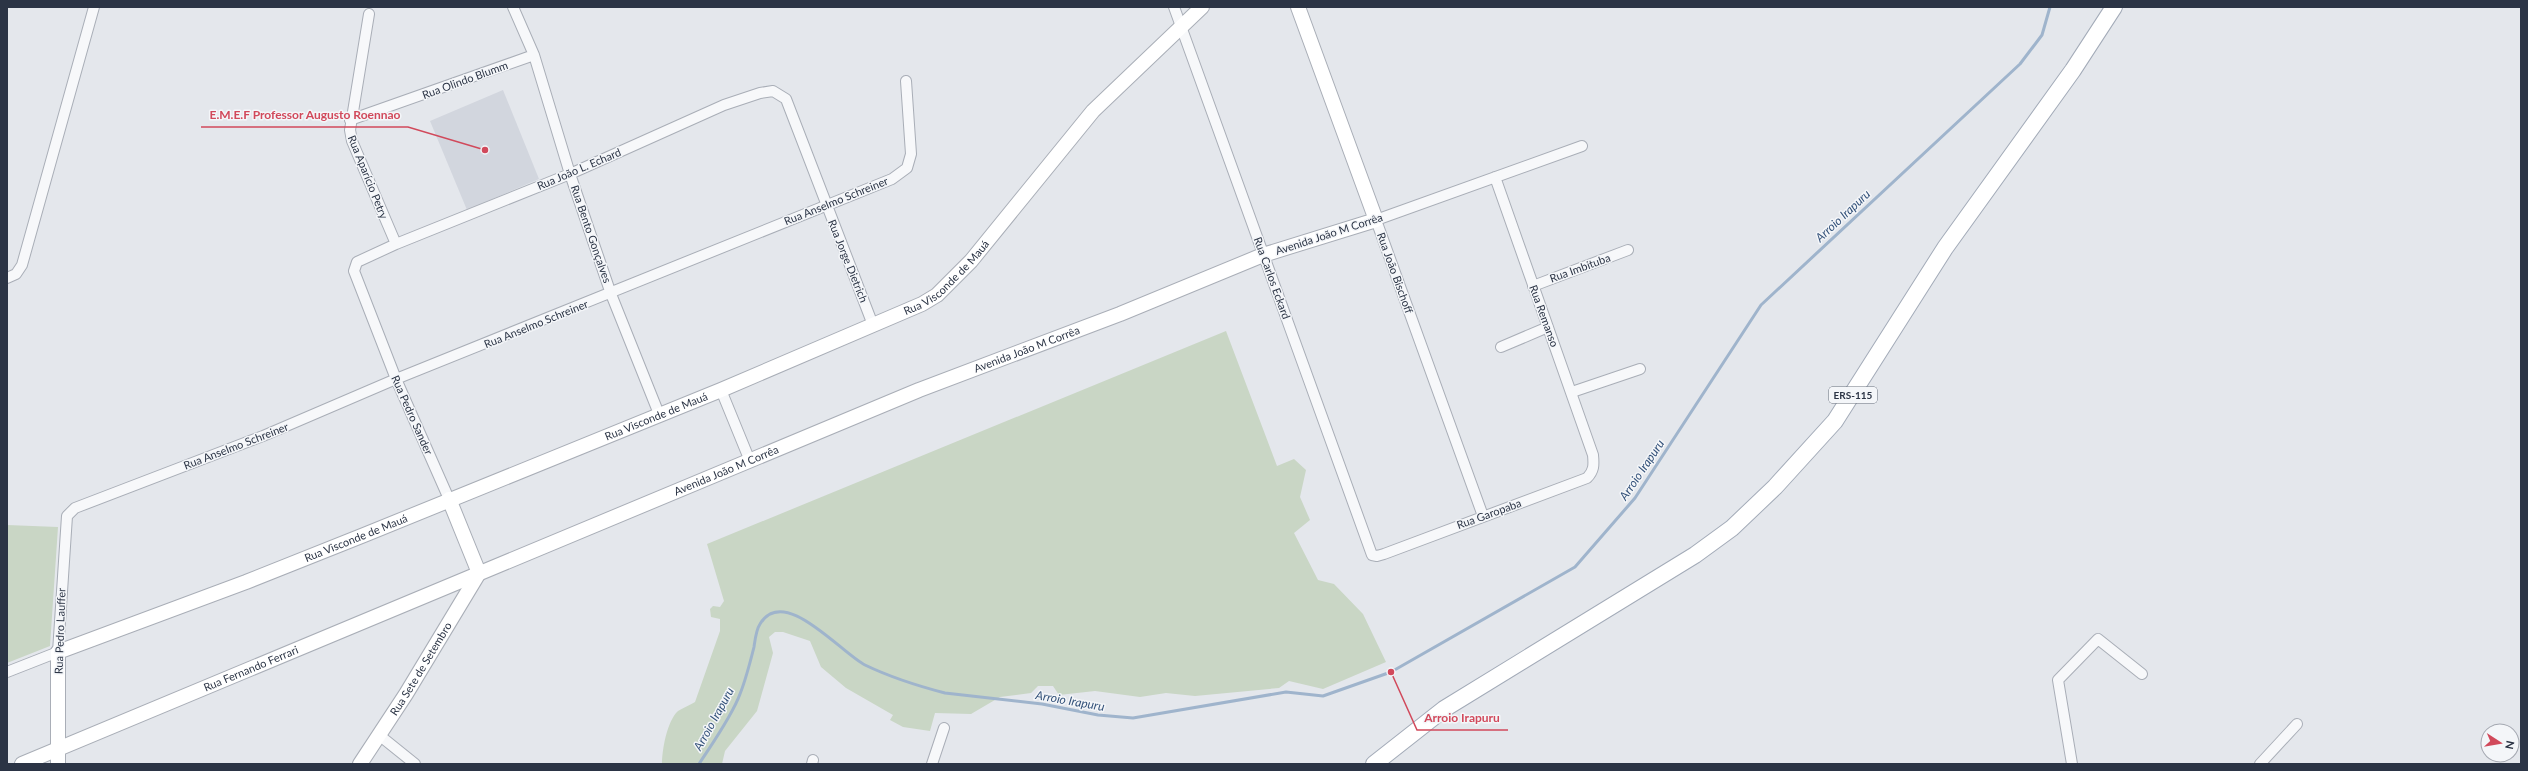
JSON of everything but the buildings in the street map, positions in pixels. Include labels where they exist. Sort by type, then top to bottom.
[{"type":"main road","name":"Rua Visconde de Mauá","points":[[58,652],[246,582],[721,390],[922,304],[937,295],[954,279],[1093,112],[1202,7]]},
{"type":"main road","name":"Rua João Bischoff","points":[[1298,7],[1376,220]]},
{"type":"main road","name":"ERS-115","points":[[1374,764],[1444,709],[1695,555],[1732,528],[1775,487],[1835,421],[1945,248],[2073,70],[2114,7]]},
{"type":"main road","name":"Avenida João M Corrêa","points":[[479,573],[919,390],[1120,314],[1263,255],[1376,220]]},
{"type":"main road","name":"Rua Pedro Sander","points":[[449,499],[479,573]]},
{"type":"main road","name":"Rua Sete de Setembro","points":[[360,764],[479,573]]},
{"type":"main road","name":"Rua Fernando Ferrari","points":[[22,764],[479,573]]},
{"type":"main road","name":"Rua Pedro Lauffer","points":[[58,652],[58,764]]},
{"type":"street","points":[[7,278],[16,274],[22,264],[94,7]]},
{"type":"street","name":"Rua Bento Gonçalves","points":[[513,7],[534,55],[570,174],[611,294],[659,414]]},
{"type":"street","name":"Rua Carlos Eckard","points":[[1174,7],[1368,550]]},
{"type":"street","name":"Rua Aparício Petry","points":[[369,14],[350,120],[352,141],[396,244]]},
{"type":"street","name":"Rua Olindo Blumm","points":[[350,120],[534,55]]},
{"type":"street","name":"Rua Anselmo Schreiner","points":[[80,505],[263,436],[396,379],[611,294],[825,204],[892,178],[906,168],[911,154],[906,81]]},
{"type":"street","name":"Rua João L. Echard","points":[[363,258],[570,174],[744,98],[773,91],[781,94],[789,106]]},
{"type":"street","name":"Rua Jorge Dietrich","points":[[789,106],[825,204],[873,325]]},
{"type":"street","name":"Avenida João M Corrêa","points":[[1376,220],[1582,146]]},
{"type":"street","name":"Rua Remanso","points":[[1495,177],[1532,286],[1572,392],[1593,455]]},
{"type":"street","name":"Rua João Bischoff","points":[[1376,220],[1483,516]]},
{"type":"street","name":"Rua Imbituba","points":[[1532,286],[1628,250]]},
{"type":"street","name":"Rua Pedro Sander","points":[[363,258],[357,262],[354,271],[396,379],[449,499]]},
{"type":"street","points":[[1501,347],[1548,327]]},
{"type":"street","points":[[1572,392],[1640,370]]},
{"type":"street","points":[[721,390],[750,461]]},
{"type":"street","name":"Rua Garopaba","points":[[1368,550],[1377,556],[1587,478],[1594,464],[1593,455]]},
{"type":"street","name":"Rua Pedro Lauffer","points":[[58,652],[67,516],[70,511],[80,505]]},
{"type":"street","points":[[2072,764],[2058,680],[2098,640],[2142,674]]},
{"type":"street","name":"Rua Visconde de Mauá","points":[[7,672],[58,652]]},
{"type":"street","points":[[2260,764],[2297,724]]},
{"type":"street","points":[[932,764],[944,728]]},
{"type":"street","points":[[379,735],[415,764]]},
{"type":"shaded area","points":[[503,90],[539,179],[467,210],[430,121]]},
{"type":"green space","points":[[1226,331],[1277,466],[1294,459],[1306,470],[1300,497],[1310,520],[1294,533],[1318,580],[1334,584],[1363,614],[1386,662],[1323,689],[1289,681],[1279,688],[1195,696],[1166,693],[1140,697],[1095,691],[1059,695],[1053,686],[1038,686],[1031,693],[1000,697],[971,714],[935,713],[930,731],[903,727],[890,720],[893,715],[846,688],[821,667],[810,641],[783,632],[775,632],[769,637],[773,653],[757,711],[725,751],[722,764],[662,764],[664,744],[668,728],[678,711],[695,702],[720,631],[720,619],[711,617],[710,609],[713,606],[720,607],[724,601],[707,544]]},
{"type":"green space","points":[[7,525],[58,527],[50,646],[7,663]]},
{"type":"waterway","name":"Arroio Irapuru","points":[[699,764],[736,703],[748,671],[760,624],[770,614],[783,612],[797,616],[812,625],[865,665],[914,684],[945,693],[1042,704],[1098,715],[1133,718],[1286,692],[1323,696],[1391,672],[1575,567],[1635,498],[1761,305],[2020,64],[2042,35],[2050,7]]},
{"type":"place","name":"E.M.E.F Professor Augusto Roennao","points":[[485,150]]},
{"type":"place","name":"Arroio Irapuru","points":[[1391,672]]}]
